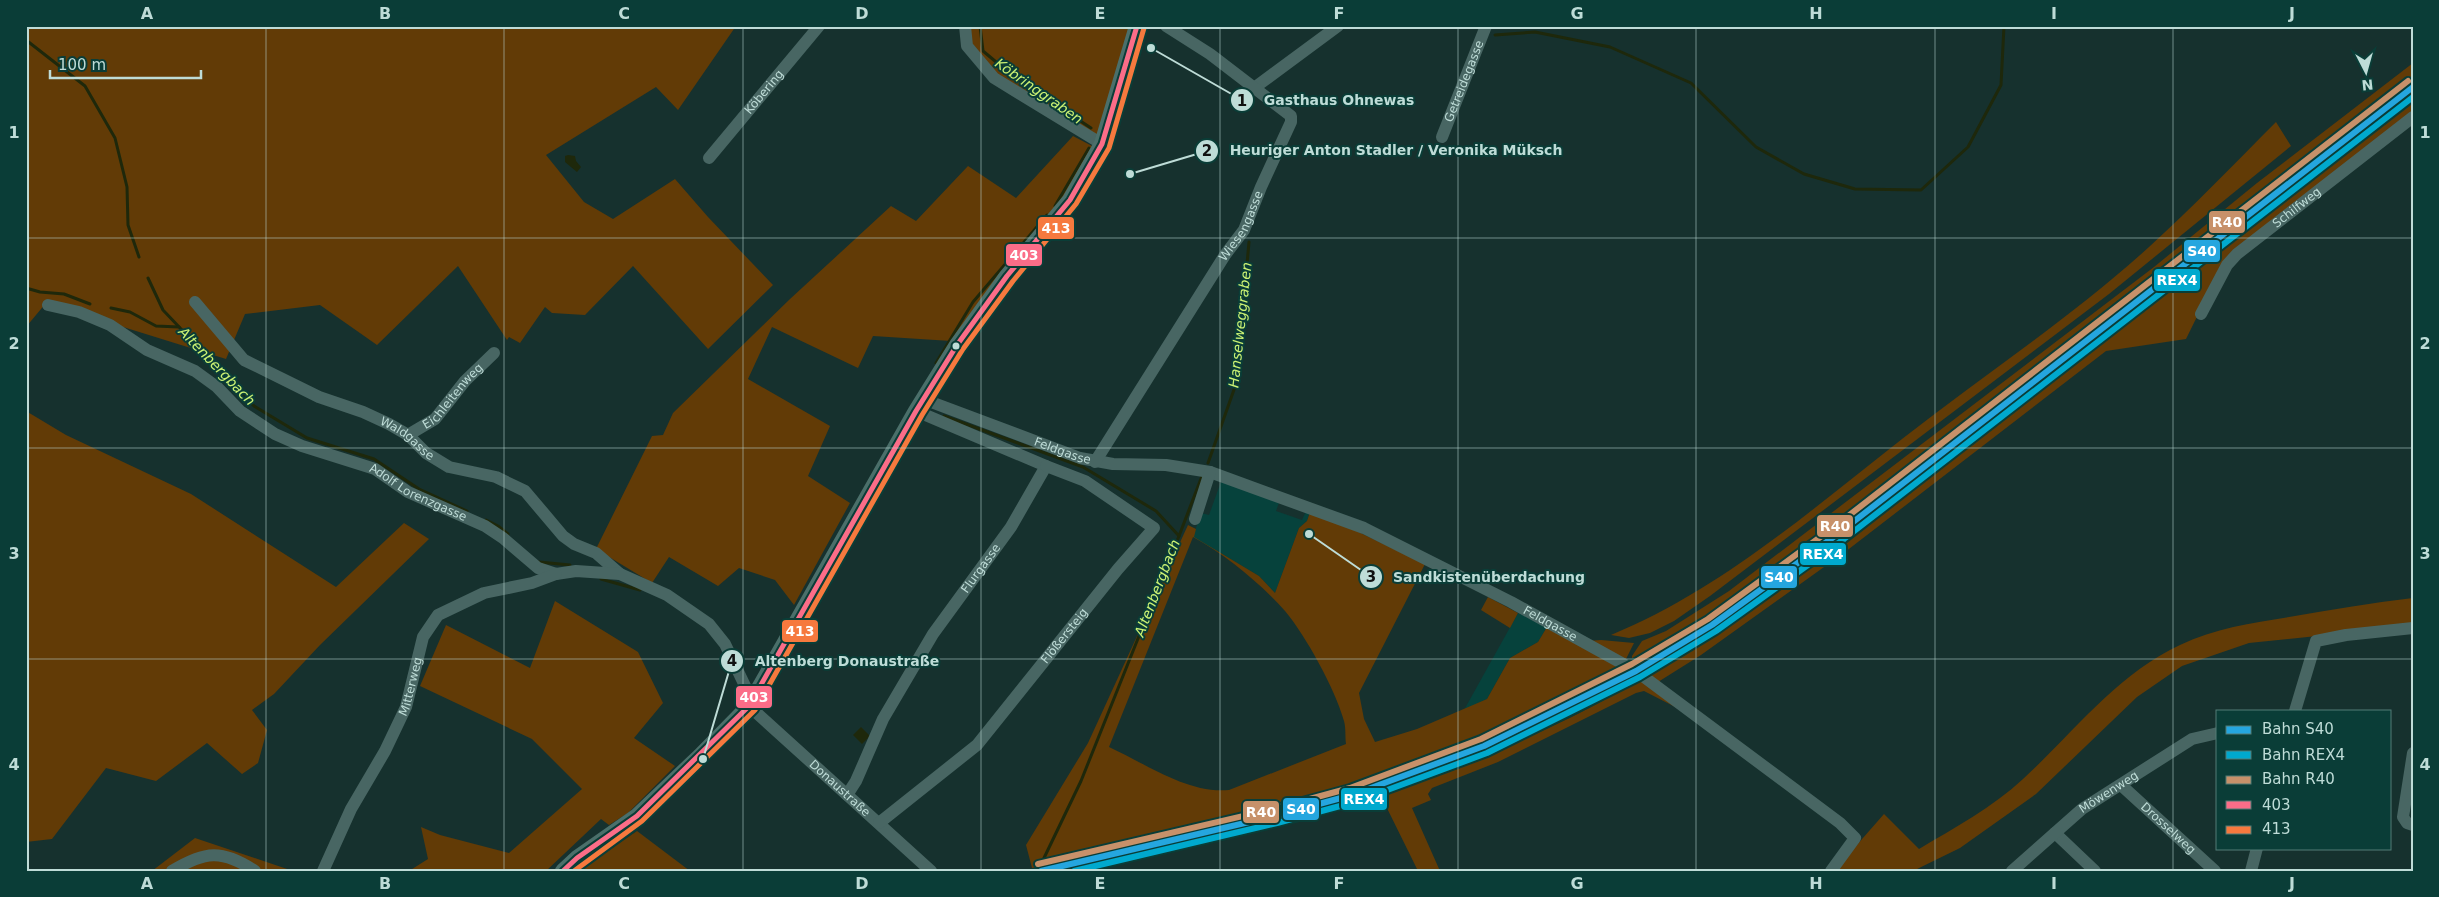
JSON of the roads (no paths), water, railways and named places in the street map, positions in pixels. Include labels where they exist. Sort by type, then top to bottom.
[{"type":"main road","points":[[563,871],[577,858],[637,816],[749,706],[920,405],[971,322],[1070,200],[1102,144],[1137,26]]},
{"type":"street","name":"Köbering","points":[[709,158],[819,26]]},
{"type":"street","points":[[965,26],[967,46],[994,78],[1102,144]]},
{"type":"street","name":"Wiesengasse","points":[[1095,462],[1244,230],[1260,188],[1291,122],[1291,116],[1254,88],[1185,30],[1166,26]]},
{"type":"street","points":[[1254,88],[1338,26]]},
{"type":"street","name":"Getreidegasse","points":[[1442,137],[1486,26]]},
{"type":"street","name":"Schilfweg","points":[[2200,314],[2227,265],[2237,254],[2413,117]]},
{"type":"street","name":"Waldgasse","points":[[195,302],[244,360],[319,397],[363,412],[408,435],[426,452],[449,467],[496,477],[525,491],[563,536],[574,544],[596,553],[620,574]]},
{"type":"street","name":"Adolf Lorenzgasse","points":[[48,305],[78,312],[110,325],[147,350],[195,371],[217,387],[240,411],[275,434],[302,446],[375,469],[408,492],[485,526],[503,538],[538,568],[556,574],[576,571],[620,574],[667,595],[709,624],[725,644],[746,688],[749,706]]},
{"type":"street","name":"Eichleitenweg","points":[[408,435],[435,419],[465,381],[494,353]]},
{"type":"street","points":[[920,405],[1046,466]]},
{"type":"street","name":"Feldgasse","points":[[920,405],[1095,462],[1166,465],[1210,472],[1364,528],[1511,602],[1627,665],[1832,817],[1855,838],[1831,871]]},
{"type":"street","name":"Flurgasse","points":[[847,795],[856,781],[883,719],[933,634],[1011,527],[1046,466]]},
{"type":"street","name":"Flößersteig","points":[[879,823],[977,745],[1118,569],[1154,528],[1084,481],[1046,466]]},
{"type":"street","points":[[1195,520],[1210,472]]},
{"type":"street","name":"Mitterweg","points":[[323,871],[352,809],[385,751],[406,707],[424,636],[438,615],[484,593],[532,583],[556,574]]},
{"type":"street","points":[[2295,710],[2316,641],[2346,635],[2413,628]]},
{"type":"street","name":"Donaustraße","points":[[749,706],[931,871]]},
{"type":"street","name":"Möwenweg","points":[[2012,871],[2082,809],[2192,739],[2216,733]]},
{"type":"street","points":[[2413,753],[2403,818],[2407,824],[2413,825]]},
{"type":"street","name":"Drosselweg","points":[[2121,785],[2215,871]]},
{"type":"street","points":[[2055,833],[2096,871]]},
{"type":"street","points":[[2251,871],[2257,850]]},
{"type":"street","points":[[172,871],[195,857],[224,855],[240,861],[255,871]]},
{"type":"waterway","name":"Köbringgraben","points":[[980,26],[983,51],[1014,77],[1091,128]]},
{"type":"waterway","name":"Hanselweggraben","points":[[1495,35],[1535,32],[1610,47],[1691,83],[1756,147],[1804,174],[1855,189],[1921,190],[1968,147],[2001,85],[2004,26]]},
{"type":"waterway","name":"Altenbergbach","points":[[26,40],[85,86],[115,138],[127,187],[128,225],[139,257]]},
{"type":"waterway","name":"Köbringgraben","points":[[1055,206],[1089,148]]},
{"type":"waterway","name":"Köbringgraben","points":[[936,363],[973,302],[1047,215]]},
{"type":"waterway","name":"Hanselweggraben","points":[[1208,463],[1236,384],[1249,242]]},
{"type":"waterway","name":"Altenbergbach","points":[[148,278],[163,310],[254,406],[307,438],[374,459],[419,489],[467,511]]},
{"type":"waterway","points":[[26,288],[40,292],[64,294],[90,304]]},
{"type":"waterway","points":[[111,308],[130,312],[156,326],[179,327]]},
{"type":"waterway","name":"Altenbergbach","points":[[944,416],[1083,467],[1156,511],[1179,536],[1081,781],[1044,858],[1047,871]]},
{"type":"waterway","name":"Hanselweggraben","points":[[1179,536],[1202,476]]},
{"type":"waterway","name":"Altenbergbach","points":[[486,520],[508,534]]},
{"type":"waterway","name":"Altenbergbach","points":[[539,562],[570,565]]},
{"type":"waterway","name":"Altenbergbach","points":[[601,579],[640,590]]},
{"type":"rail line","name":"R40","points":[[1038,864],[1273,809],[1350,788],[1481,739],[1632,664],[1708,619],[1834,527],[2408,81]]},
{"type":"rail line","name":"S40","points":[[1041,871],[1275,816],[1352,795],[1484,746],[1636,671],[1712,625],[1839,533],[2413,87]]},
{"type":"rail line","name":"REX4","points":[[1074,871],[1277,823],[1355,802],[1487,753],[1640,677],[1716,631],[1844,539],[2413,97]]},
{"type":"place","name":"Gasthaus Ohnewas","points":[[1151,48]]},
{"type":"place","name":"Heuriger Anton Stadler / Veronika Müksch","points":[[1130,174]]},
{"type":"place","name":"Sandkistenüberdachung","points":[[1309,534]]},
{"type":"place","name":"Altenberg Donaustraße","points":[[703,759]]}]
